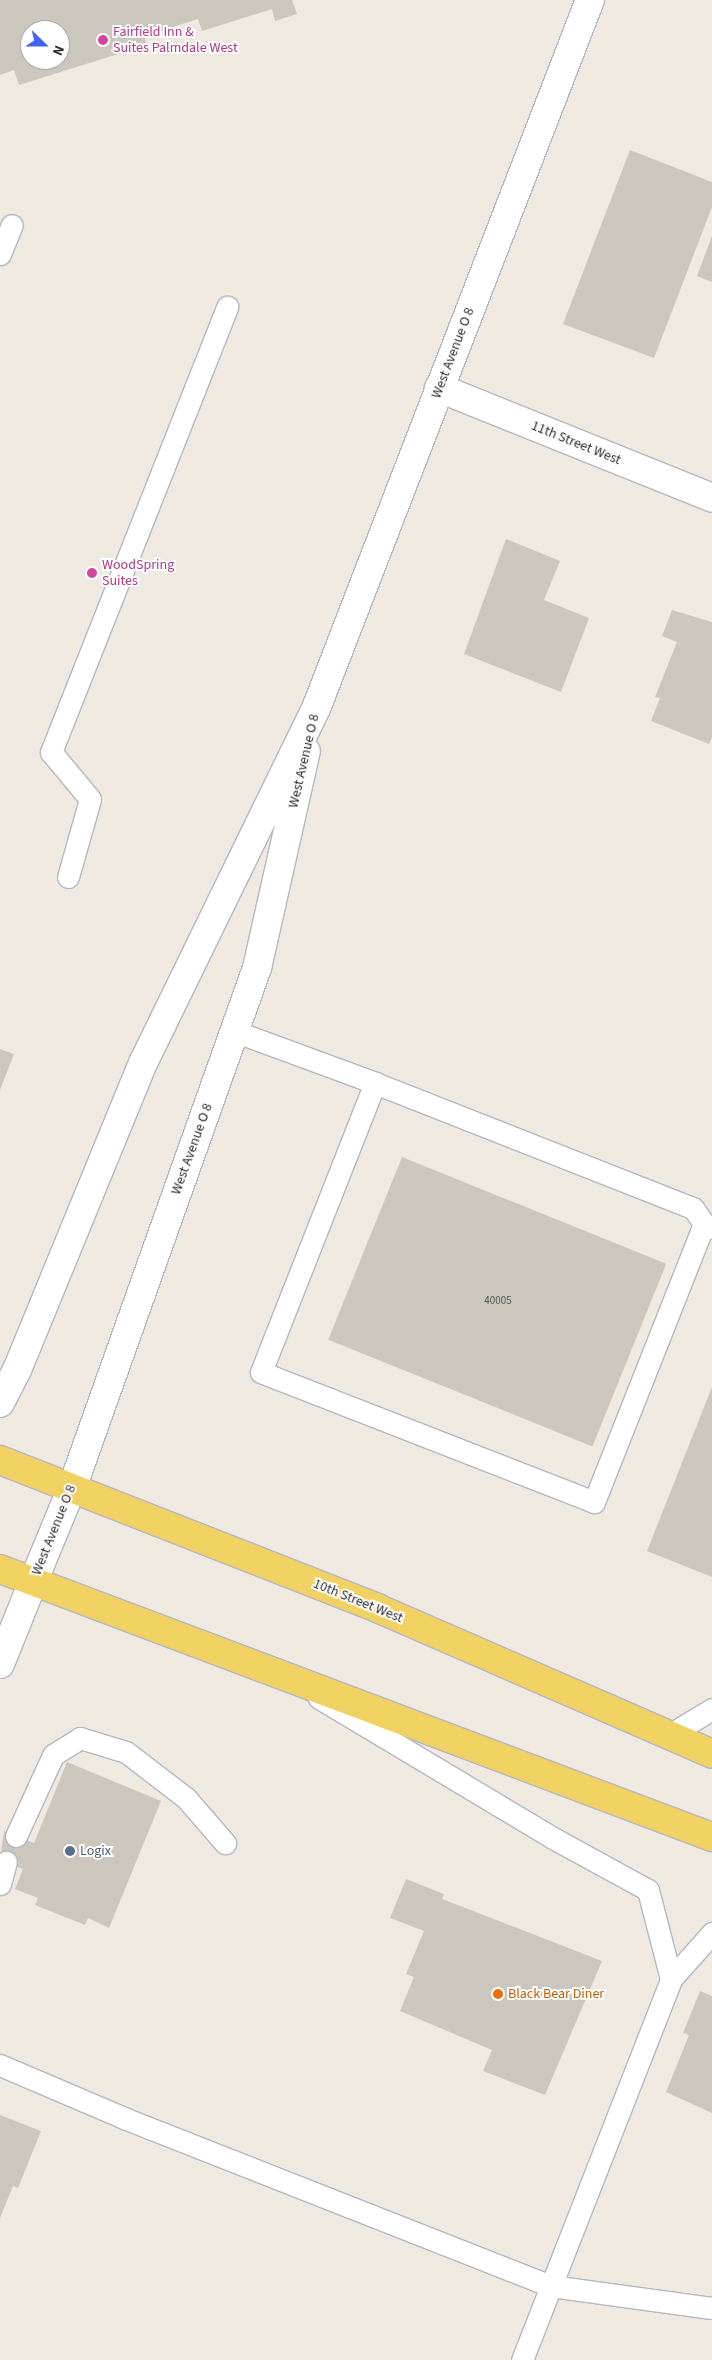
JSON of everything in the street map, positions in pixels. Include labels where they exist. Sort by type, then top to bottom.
[{"type":"main road","name":"10th Street West","points":[[0,1460],[377,1608],[712,1754]]},
{"type":"main road","points":[[0,1569],[712,1837]]},
{"type":"street","name":"West Avenue O 8","points":[[0,1403],[17,1370],[144,1061],[316,706],[590,0]]},
{"type":"street","name":"11th Street West","points":[[439,388],[712,498]]},
{"type":"street","name":"West Avenue O 8","points":[[0,1664],[72,1488],[257,968],[316,706]]},
{"type":"lane","points":[[0,254],[12,225]]},
{"type":"lane","points":[[68,877],[90,800],[51,752],[227,307]]},
{"type":"lane","points":[[234,1031],[375,1083],[693,1208],[708,1226],[594,1502],[261,1372],[375,1083]]},
{"type":"lane","points":[[274,1671],[553,1838],[648,1890],[671,1979]]},
{"type":"lane","points":[[669,1736],[712,1709]]},
{"type":"lane","points":[[16,1836],[53,1755],[80,1738],[126,1752],[186,1798],[225,1843]]},
{"type":"lane","points":[[0,1884],[6,1862]]},
{"type":"lane","points":[[522,2360],[671,1979],[712,1933]]},
{"type":"lane","points":[[0,2065],[116,2114],[551,2286],[712,2308]]},
{"type":"building","name":"Fairfield Inn & Suites Palmdale West","points":[[0,0],[292,0],[297,14],[275,21],[272,9],[202,31],[198,19],[144,36],[147,45],[70,69],[70,20],[20,20],[20,70],[67,70],[19,85],[14,70],[0,75]]},
{"type":"building","points":[[630,150],[712,182],[712,207],[654,358],[563,324]]},
{"type":"building","points":[[712,236],[712,282],[697,276]]},
{"type":"building","points":[[506,539],[560,561],[544,600],[589,618],[561,692],[464,654]]},
{"type":"building","points":[[672,610],[712,622],[712,737],[709,744],[651,721],[660,698],[655,697],[677,642],[662,636]]},
{"type":"building","points":[[0,1049],[14,1054],[0,1090]]},
{"type":"building","points":[[402,1157],[666,1264],[592,1446],[328,1340]]},
{"type":"building","points":[[712,1387],[712,1577],[647,1551]]},
{"type":"building","name":"Logix","points":[[67,1762],[161,1801],[109,1928],[88,1918],[85,1925],[35,1905],[38,1898],[15,1889],[23,1869],[0,1860],[4,1831],[34,1843]]},
{"type":"building","name":"Black Bear Diner","points":[[406,1879],[444,1894],[442,1899],[602,1961],[545,2095],[483,2071],[492,2050],[400,2011],[414,1977],[406,1974],[424,1931],[390,1918]]},
{"type":"building","points":[[700,1991],[712,1996],[712,2113],[666,2092],[689,2035],[683,2033]]},
{"type":"building","points":[[0,2115],[41,2131],[18,2188],[13,2186],[0,2218]]},
{"type":"place","name":"Fairfield Inn & Suites Palmdale West","points":[[103,40]]},
{"type":"place","name":"WoodSpring Suites","points":[[92,573]]},
{"type":"place","name":"Logix","points":[[70,1851]]},
{"type":"place","name":"Black Bear Diner","points":[[498,1994]]}]
